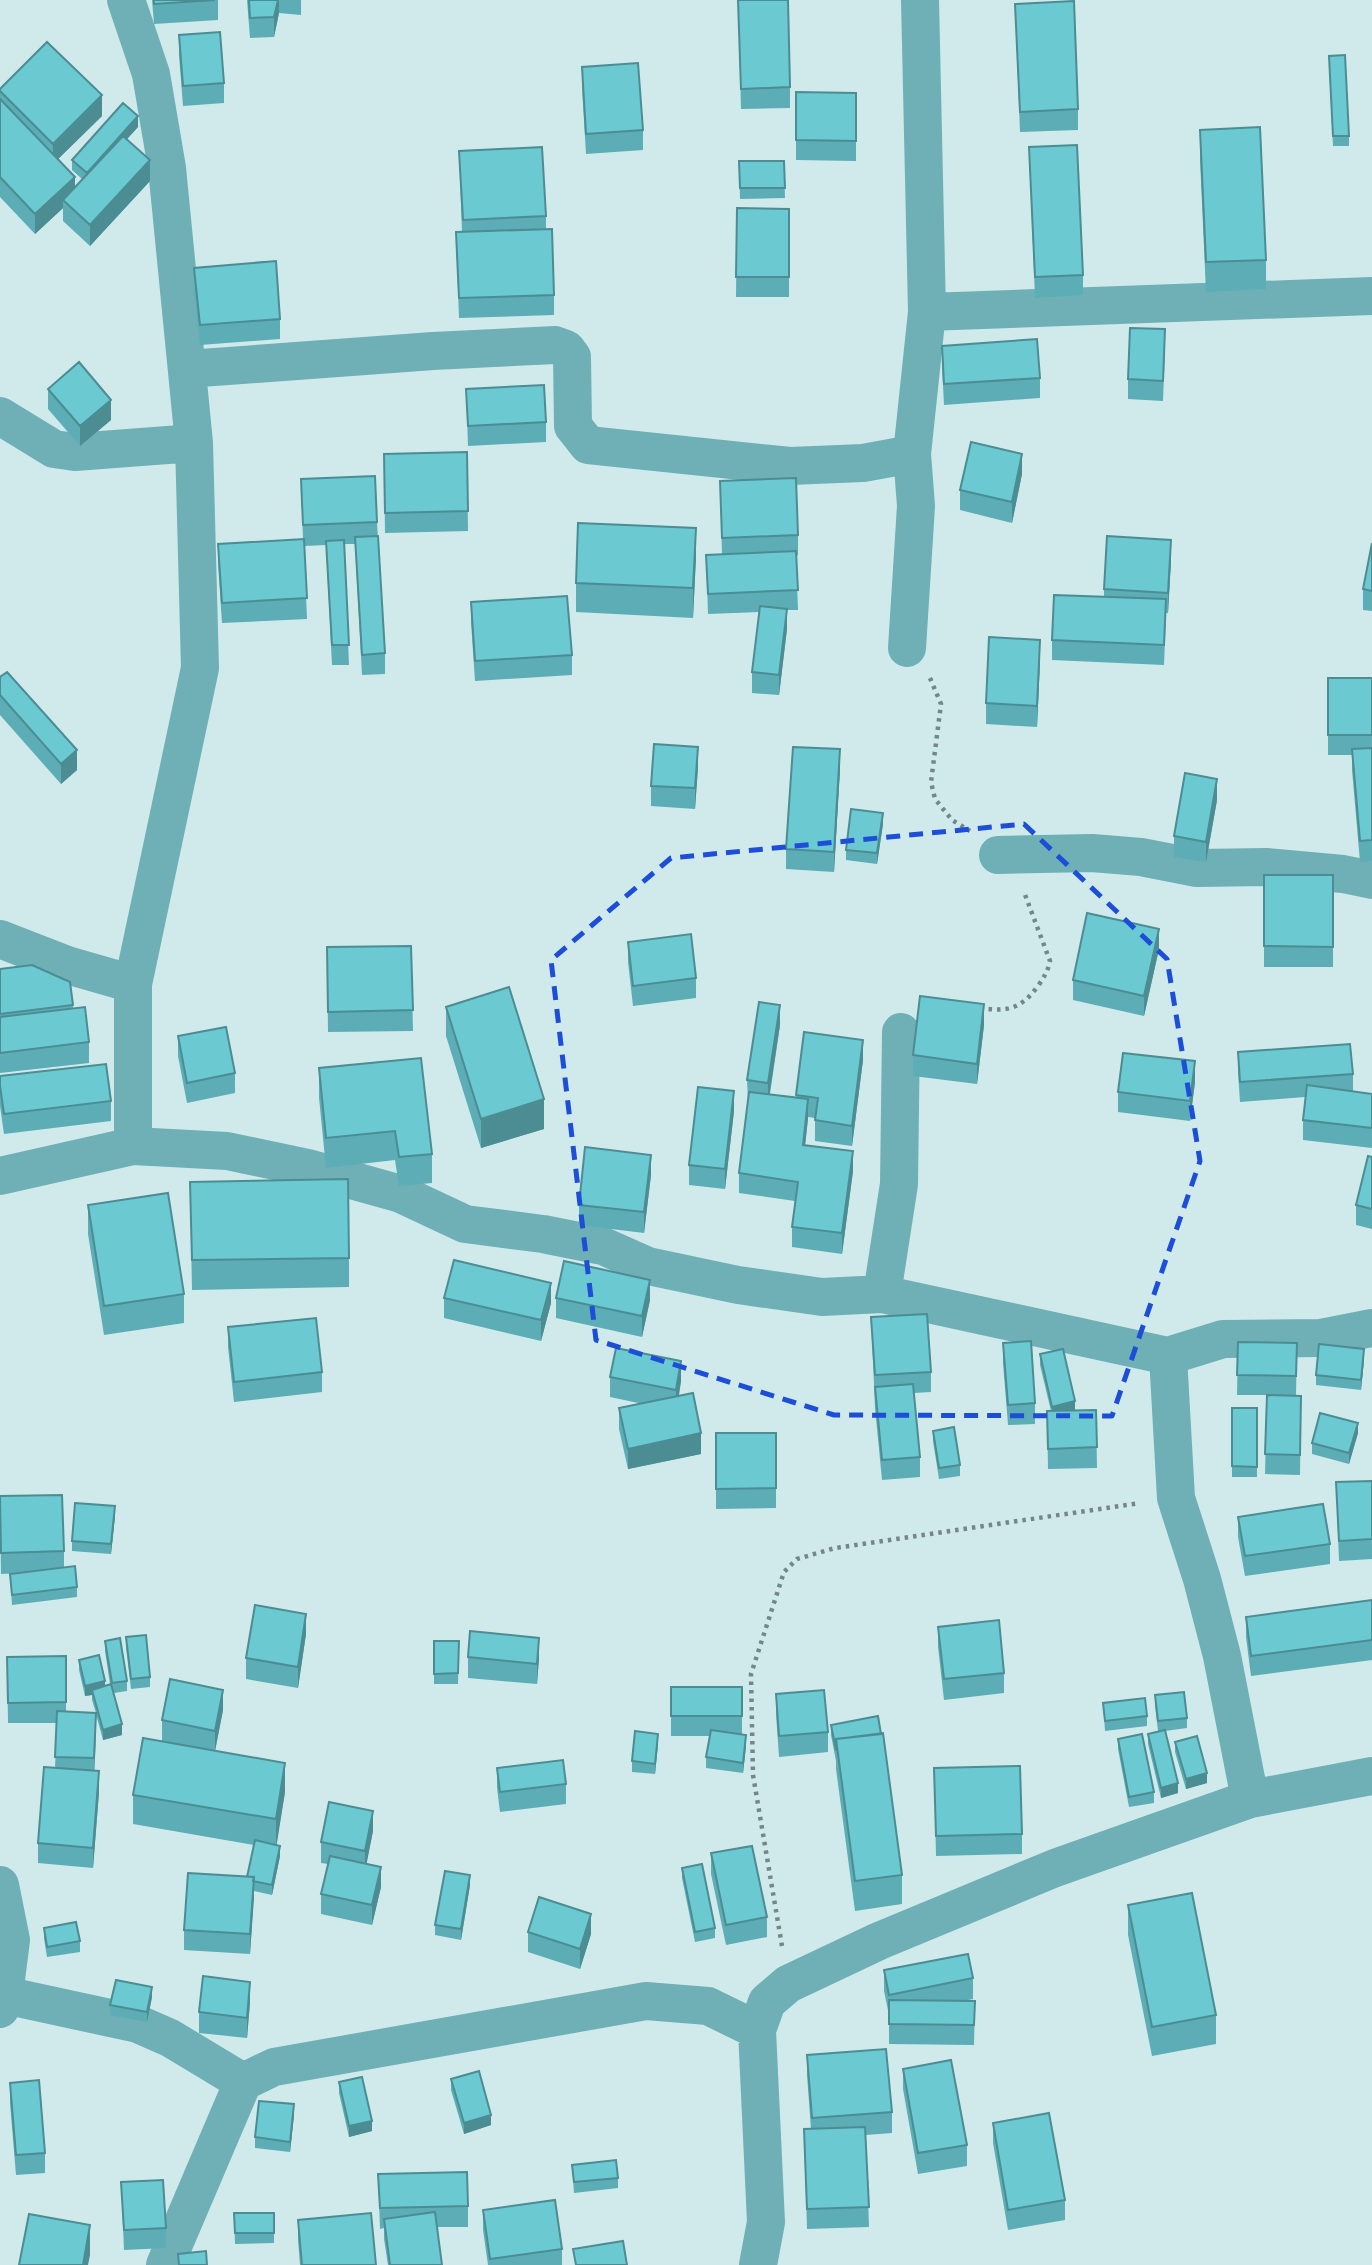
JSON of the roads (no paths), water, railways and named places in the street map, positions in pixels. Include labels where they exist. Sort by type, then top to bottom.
[{"type":"street","points":[[126,0],[151,74],[167,168],[194,443],[200,668],[133,984],[133,1146]]},
{"type":"street","points":[[907,648],[916,506],[912,454],[927,312],[920,0]]},
{"type":"street","points":[[927,312],[1372,296]]},
{"type":"street","points":[[187,369],[555,345],[566,349],[572,356],[573,425],[588,446],[790,466],[863,463],[912,454]]},
{"type":"street","points":[[0,416],[54,449],[75,452],[194,443]]},
{"type":"street","points":[[998,855],[1092,853],[1141,857],[1197,868],[1266,867],[1343,874],[1372,880]]},
{"type":"street","points":[[0,939],[66,965],[133,984]]},
{"type":"street","points":[[883,1293],[899,1184],[901,1032]]},
{"type":"street","points":[[0,1175],[133,1146],[227,1151],[308,1168],[401,1194],[465,1224],[543,1234],[603,1246],[648,1266],[738,1285],[822,1297],[883,1293],[1168,1356],[1223,1339],[1321,1338],[1372,1328]]},
{"type":"street","points":[[1168,1356],[1176,1498],[1202,1579],[1222,1656],[1250,1799]]},
{"type":"street","points":[[758,2265],[766,2222],[757,2030],[767,2002],[788,1983],[879,1941],[1055,1868],[1250,1799],[1372,1776]]},
{"type":"street","points":[[0,1885],[10,1940],[2,2002],[138,2024],[170,2038],[243,2082]]},
{"type":"street","points":[[165,2265],[243,2082],[274,2067],[646,2001],[708,2006],[757,2030]]}]
